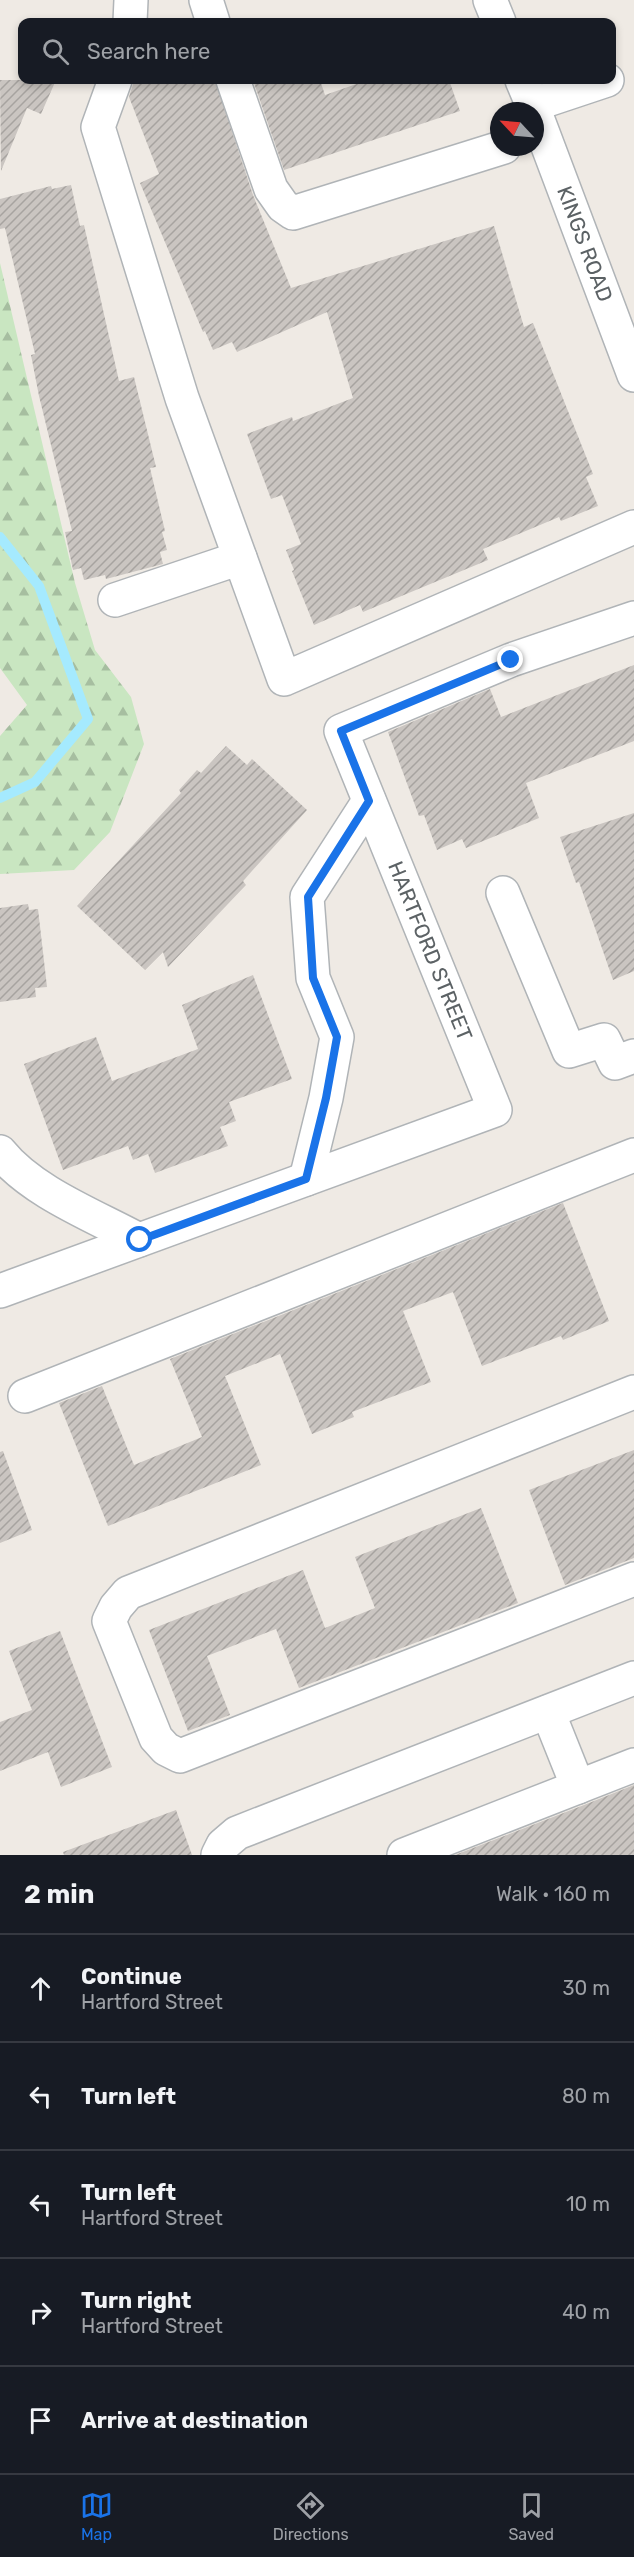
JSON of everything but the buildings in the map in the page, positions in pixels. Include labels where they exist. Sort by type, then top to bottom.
[{"type":"street","points":[[206,0],[212,18]]},
{"type":"street","points":[[490,0],[497,18]]},
{"type":"street","points":[[616,77],[634,70]]},
{"type":"street","points":[[114,84],[98,127],[182,398],[284,679],[622,532]]},
{"type":"street","points":[[234,84],[271,189],[283,206],[293,213],[490,151]]},
{"type":"street","points":[[544,108],[598,84]]},
{"type":"street","name":"KINGS ROAD","points":[[544,139],[634,375]]},
{"type":"street","points":[[115,600],[240,558]]},
{"type":"street","name":"HARTFORD STREET","points":[[0,1291],[495,1110],[341,731],[511,660],[634,618]]},
{"type":"street","points":[[306,1179],[326,1098],[337,1037],[313,978],[308,897],[369,801]]},
{"type":"street","points":[[503,892],[569,1051],[604,1040],[615,1063],[634,1056]]},
{"type":"street","points":[[0,1152],[11,1166],[59,1198],[140,1240]]},
{"type":"street","points":[[25,1396],[634,1155]]},
{"type":"street","points":[[634,1392],[128,1593],[109,1620],[156,1738],[166,1749],[180,1756],[634,1579]]},
{"type":"street","points":[[218,1855],[223,1845],[237,1833],[634,1678]]},
{"type":"street","points":[[548,1712],[579,1787]]},
{"type":"street","points":[[404,1855],[634,1766]]},
{"type":"green space","points":[[0,263],[75,583],[95,650],[131,697],[144,744],[110,832],[74,870],[0,874],[0,736],[27,705],[0,668]]},
{"type":"waterway","points":[[0,537],[39,586],[88,719],[35,782],[0,798]]},
{"type":"route","points":[[140,1240],[306,1179],[326,1098],[337,1037],[313,978],[308,897],[369,801],[341,731],[511,660]]}]
